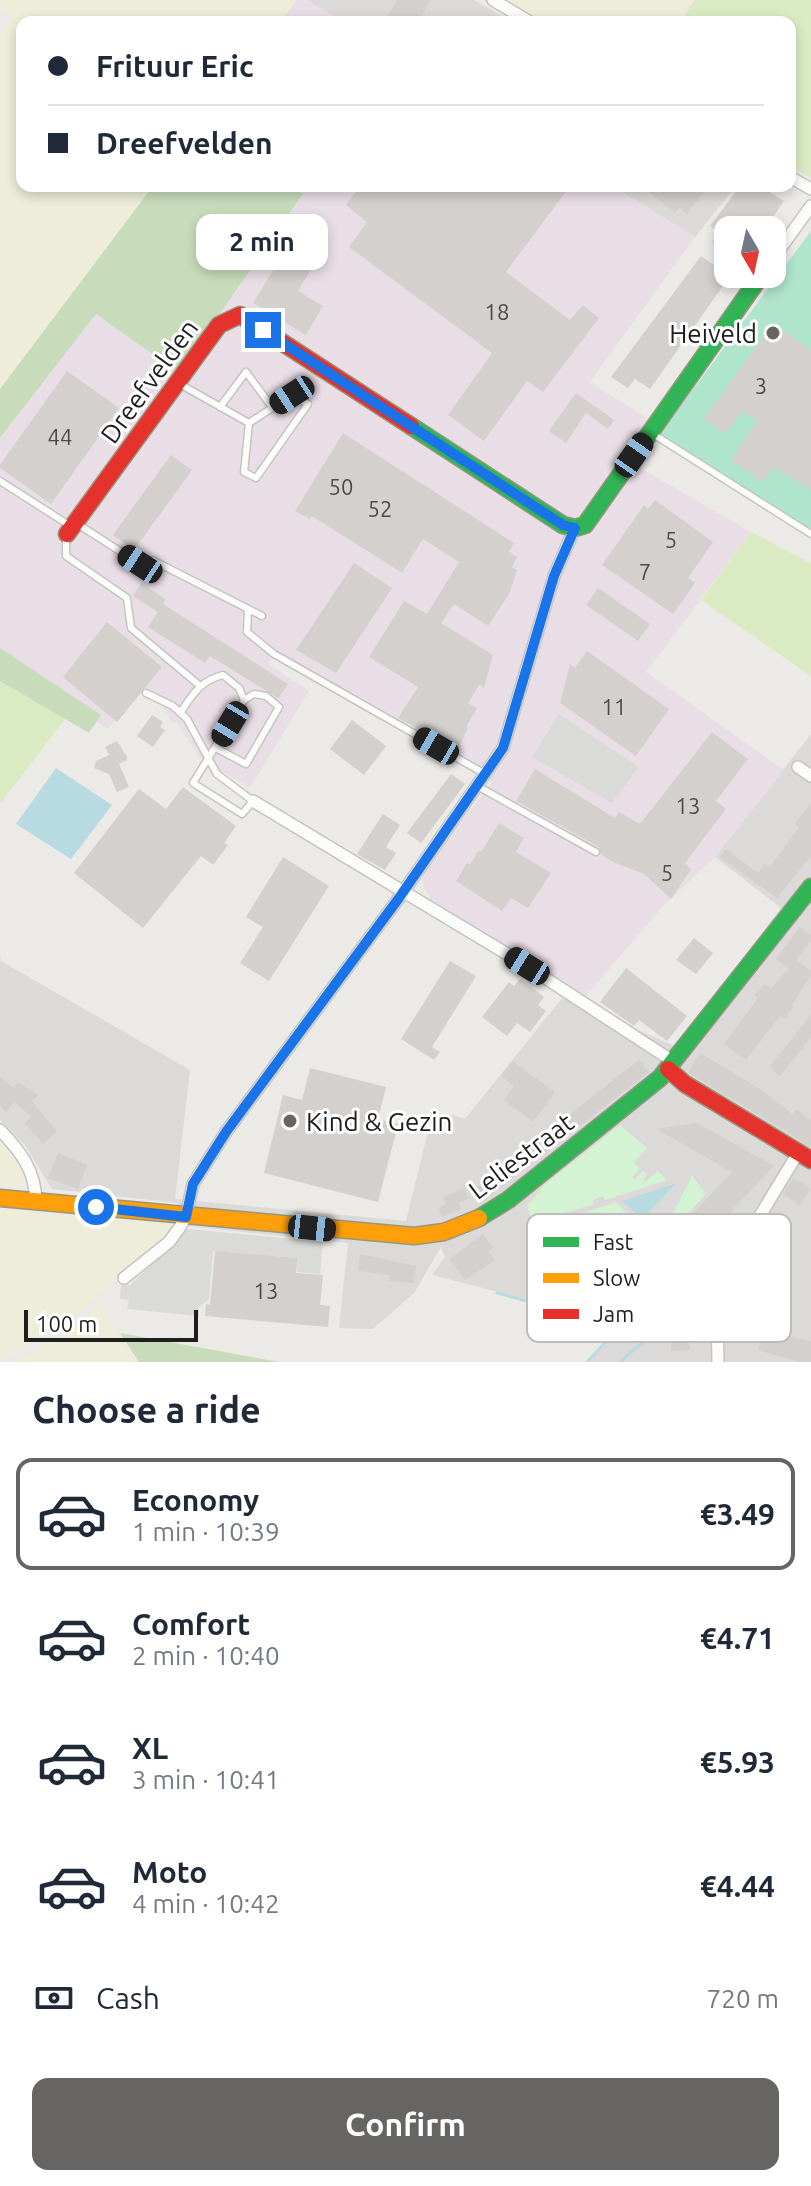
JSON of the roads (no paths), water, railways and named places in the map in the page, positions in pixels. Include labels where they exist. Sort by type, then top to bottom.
[{"type":"street","points":[[493,0],[520,16]]},
{"type":"street","points":[[786,241],[811,206]]},
{"type":"street","points":[[124,1278],[169,1242],[186,1217],[193,1184],[226,1132],[487,775],[511,728],[554,576],[575,528],[585,525],[752,288]]},
{"type":"street","name":"Dreefvelden","points":[[72,528],[219,325],[240,315],[563,525],[575,528]]},
{"type":"street","points":[[798,767],[811,776]]},
{"type":"street","points":[[253,801],[530,968],[671,1066],[685,1084],[805,1156],[764,1214]]},
{"type":"street","name":"Leliestraat","points":[[0,1198],[401,1235],[444,1232],[482,1217],[508,1200],[671,1066],[811,887]]},
{"type":"street","points":[[0,1130],[21,1152],[35,1179],[36,1201]]},
{"type":"street","points":[[718,1342],[718,1362]]},
{"type":"lane","points":[[220,407],[246,372],[272,407]]},
{"type":"lane","points":[[178,383],[249,423]]},
{"type":"lane","points":[[292,395],[308,404],[256,478],[244,472],[249,423],[292,395]]},
{"type":"lane","points":[[650,432],[811,534]]},
{"type":"lane","points":[[0,481],[72,528],[140,564],[152,560],[262,616]]},
{"type":"lane","points":[[72,528],[66,556],[127,598],[131,628],[199,685]]},
{"type":"lane","points":[[248,609],[247,632],[274,654],[487,775]]},
{"type":"lane","points":[[180,713],[199,685],[223,675],[239,688],[244,700]]},
{"type":"lane","points":[[146,693],[180,713],[209,759],[217,774],[253,801],[242,814],[193,783],[209,759],[216,748],[244,700],[254,694],[266,696],[279,707],[246,764],[216,748]]},
{"type":"lane","points":[[479,787],[596,852]]},
{"type":"water","points":[[56,768],[112,805],[71,859],[16,824]]},
{"type":"water","points":[[677,1183],[647,1214],[636,1214],[622,1201]]},
{"type":"waterway","points":[[497,1293],[527,1301]]},
{"type":"waterway","points":[[587,1362],[606,1342]]},
{"type":"waterway","points":[[620,1362],[643,1342]]},
{"type":"place","name":"Heiveld","points":[[773,333]]},
{"type":"place","name":"Kind & Gezin","points":[[290,1121]]}]
